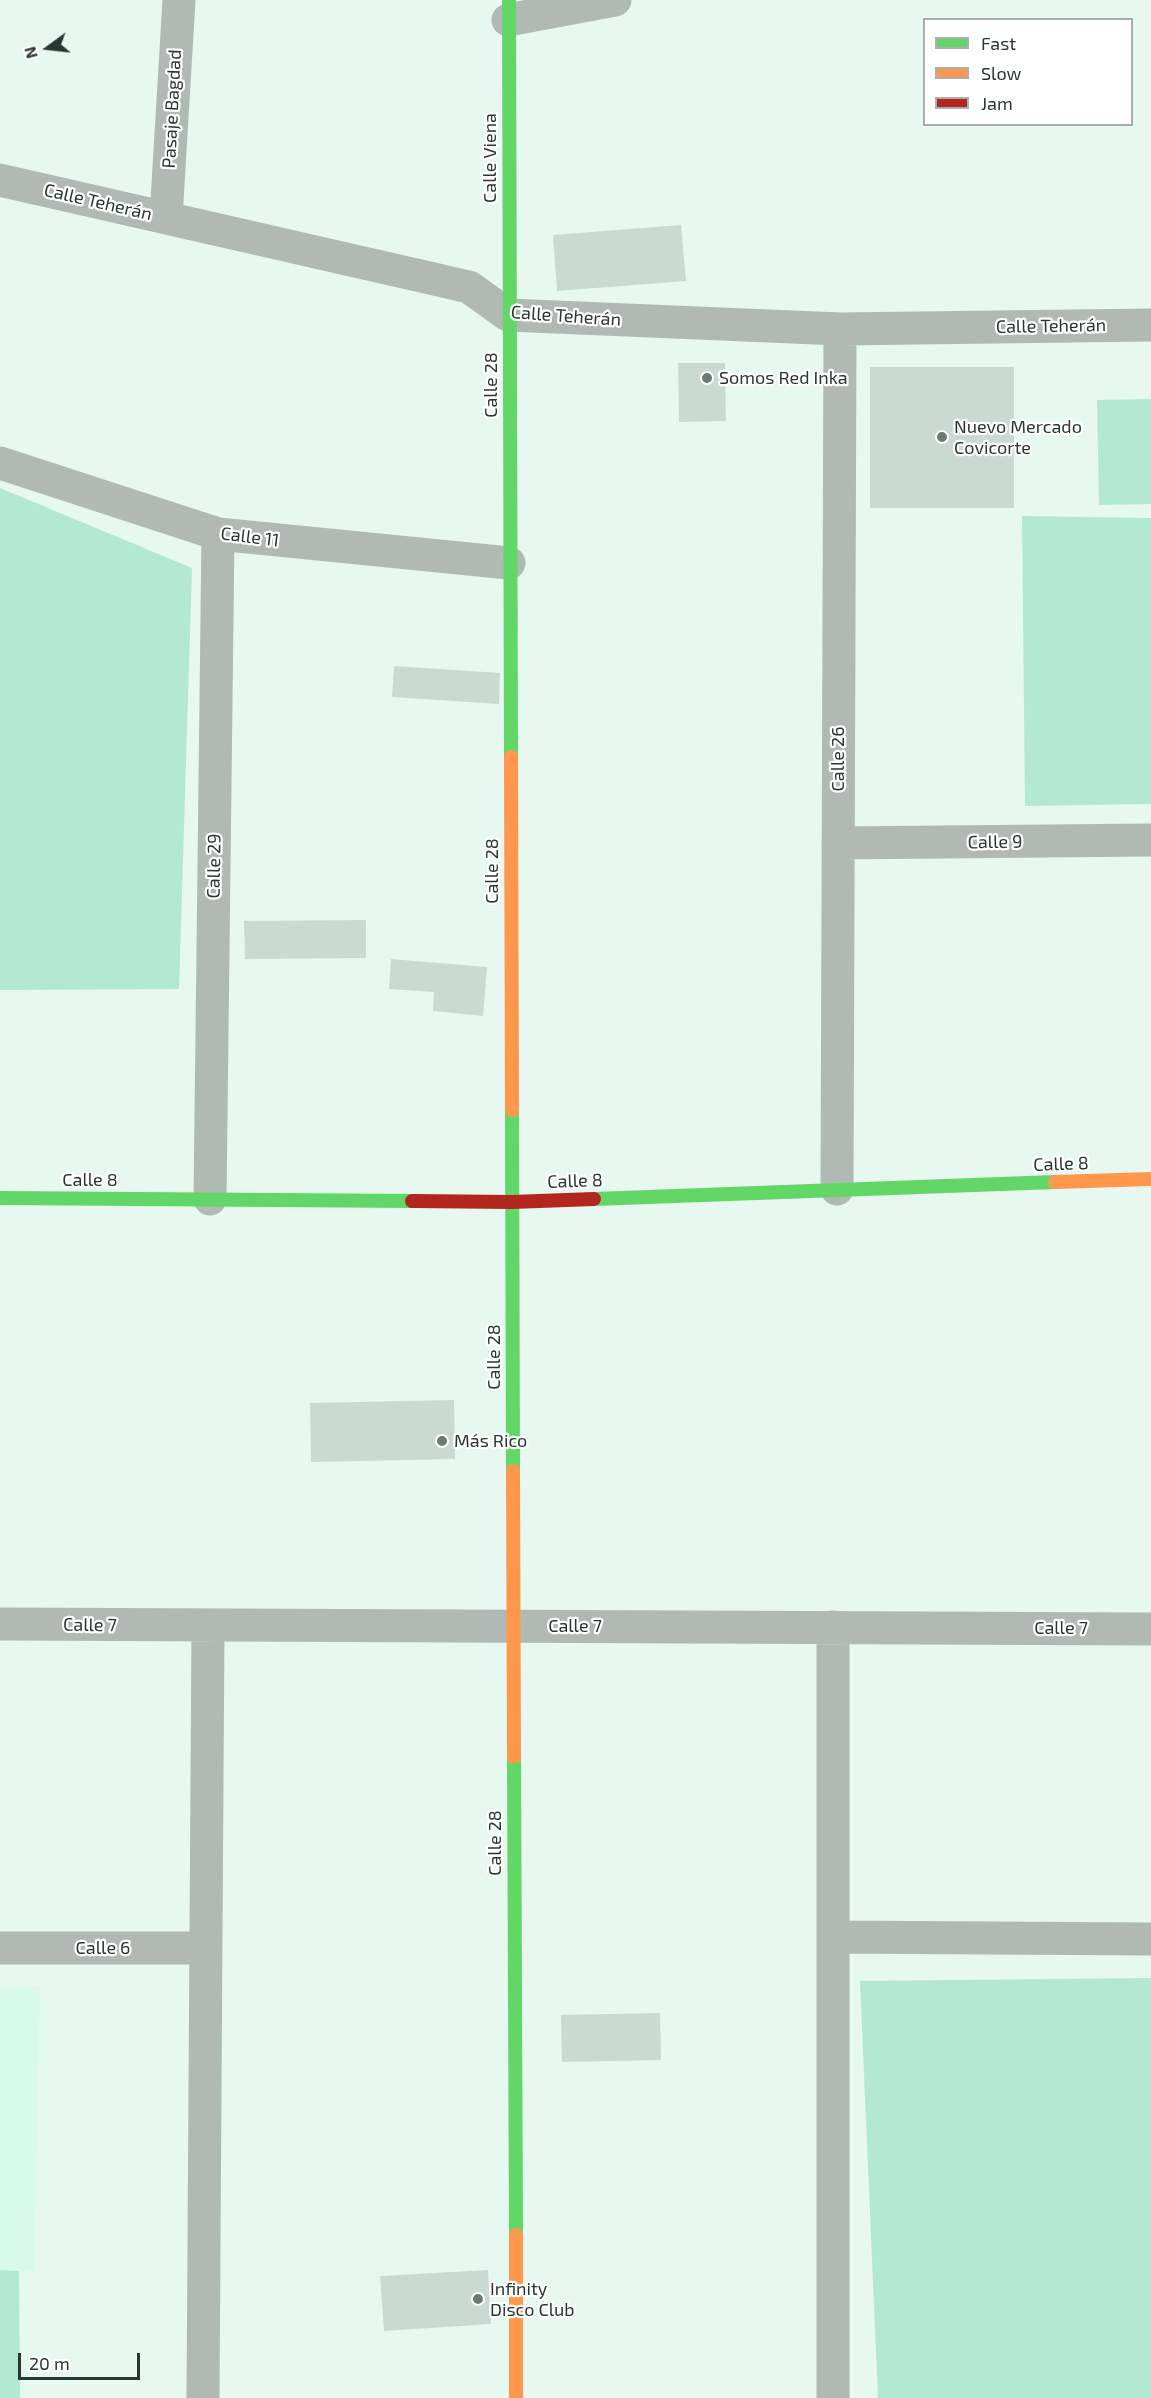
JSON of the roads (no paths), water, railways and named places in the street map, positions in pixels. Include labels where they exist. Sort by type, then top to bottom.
[{"type":"street","name":"Pasaje Bagdad","points":[[166,218],[179,0]]},
{"type":"street","points":[[509,10],[615,0]]},
{"type":"street","name":"Calle Viena","points":[[508,315],[509,10]]},
{"type":"street","name":"Calle Teherán","points":[[0,180],[469,287],[508,315],[840,329],[1151,325]]},
{"type":"street","name":"Calle 28","points":[[508,315],[516,2398]]},
{"type":"street","name":"Calle 26","points":[[837,1189],[840,329]]},
{"type":"street","name":"Calle 11","points":[[0,463],[218,534],[509,563]]},
{"type":"street","name":"Calle 29","points":[[210,1199],[218,534]]},
{"type":"street","name":"Calle 9","points":[[838,843],[1151,840]]},
{"type":"street","name":"Calle 8","points":[[0,1198],[512,1202],[1151,1179]]},
{"type":"street","name":"Calle 7","points":[[0,1624],[1151,1629]]},
{"type":"street","points":[[203,2398],[208,1626]]},
{"type":"street","points":[[833,1627],[833,2398]]},
{"type":"street","points":[[833,1937],[1151,1939]]},
{"type":"street","name":"Calle 6","points":[[0,1948],[206,1948]]},
{"type":"place","name":"Somos Red Inka","points":[[707,378]]},
{"type":"place","name":"Nuevo Mercado Covicorte","points":[[942,437]]},
{"type":"place","name":"Más Rico","points":[[442,1441]]},
{"type":"place","name":"Infinity Disco Club","points":[[478,2299]]}]
